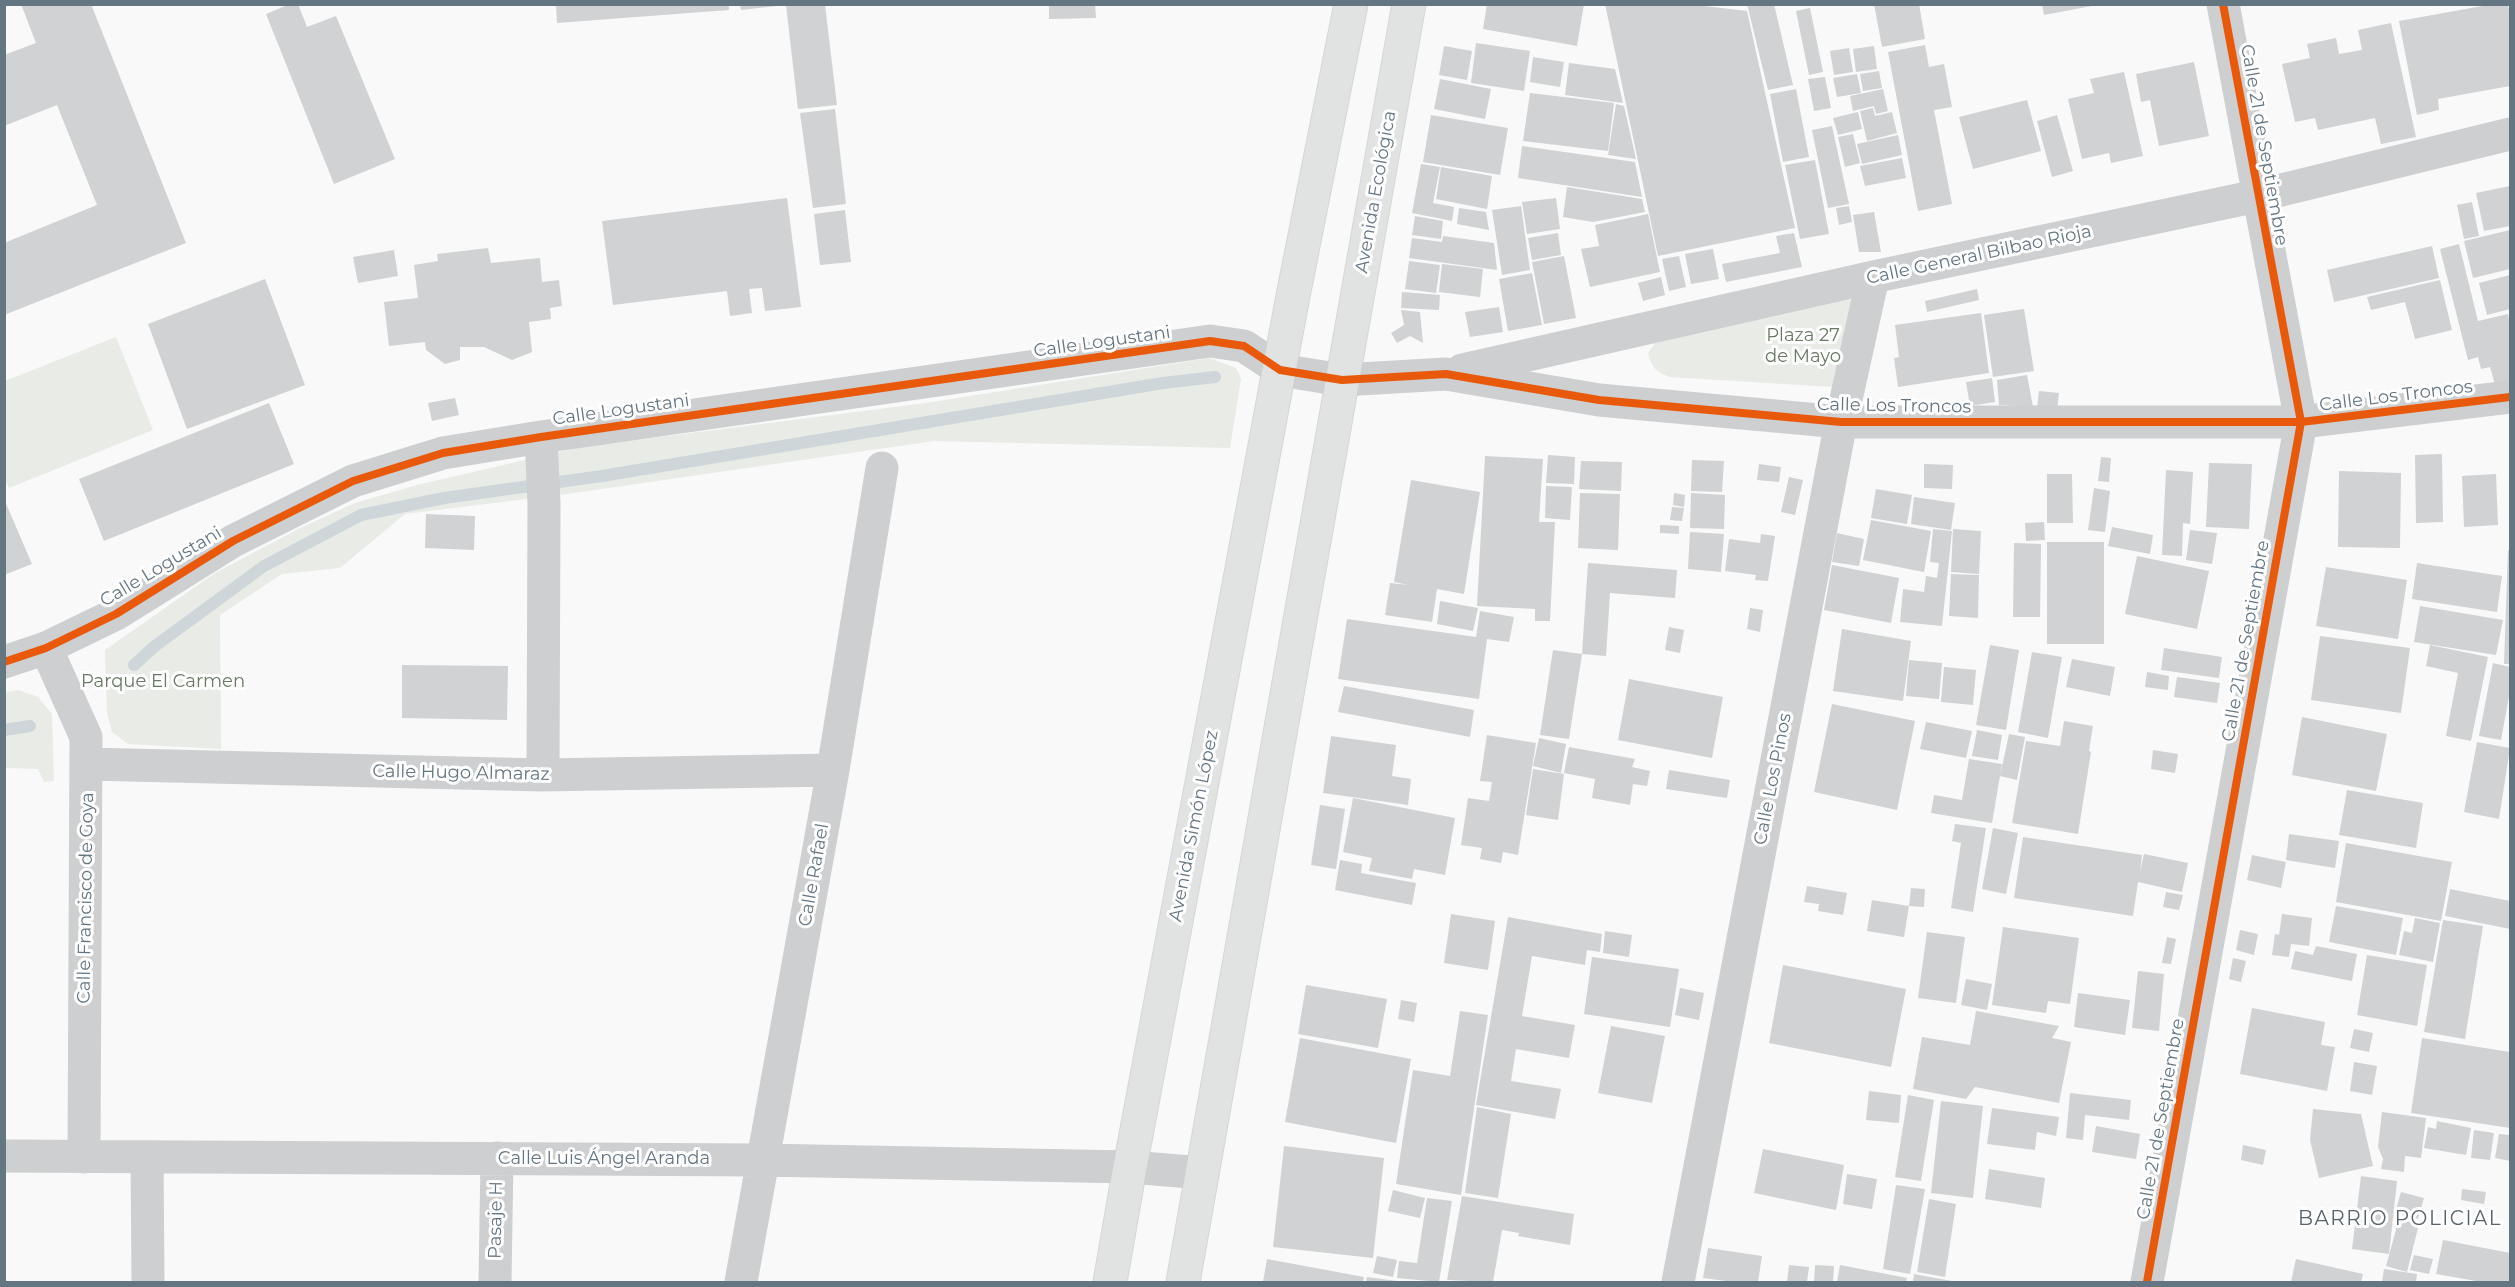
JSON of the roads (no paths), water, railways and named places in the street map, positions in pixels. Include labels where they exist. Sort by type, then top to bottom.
[{"type":"main road","points":[[1280,370],[1351,4]]},
{"type":"main road","name":"Avenida Ecológica","points":[[1342,380],[1409,4]]},
{"type":"main road","name":"Avenida Simón López","points":[[1110,1282],[1280,370]]},
{"type":"main road","points":[[1183,1282],[1342,380]]},
{"type":"street","name":"Calle 21 de Septiembre","points":[[2147,1282],[2301,422],[2223,4]]},
{"type":"street","name":"Calle General Bilbao Rioja","points":[[1446,374],[1873,277],[2257,196],[2511,134]]},
{"type":"street","name":"Calle Los Pinos","points":[[1678,1282],[1841,422],[1873,277]]},
{"type":"street","name":"Calle Logustani","points":[[4,662],[46,648],[116,614],[233,541],[353,481],[443,453],[1210,341],[1244,345],[1280,370]]},
{"type":"street","name":"Calle Los Troncos","points":[[1280,370],[1342,380],[1446,374],[1599,400],[1841,422],[2301,422],[2511,397]]},
{"type":"street","points":[[541,437],[544,504],[543,775]]},
{"type":"street","name":"Calle Rafael","points":[[741,1282],[833,770],[882,468]]},
{"type":"street","name":"Calle Francisco de Goya","points":[[46,648],[86,737],[88,764],[84,1157]]},
{"type":"street","name":"Calle Hugo Almaraz","points":[[88,764],[543,775],[833,770]]},
{"type":"street","name":"Calle Luis Ángel Aranda","points":[[4,1156],[762,1160],[1130,1167],[1203,1173]]},
{"type":"street","points":[[147,1157],[148,1282]]},
{"type":"street","name":"Pasaje H","points":[[495,1282],[497,1158]]},
{"type":"waterway","points":[[134,665],[155,646],[264,566],[361,515],[444,498],[602,476],[1163,383],[1215,377]]},
{"type":"waterway","points":[[4,730],[30,726]]},
{"type":"district","name":"BARRIO POLICIAL","points":[[2400,1219]]},
{"type":"park label","name":"Plaza 27 de Mayo","points":[[1803,346]]},
{"type":"park label","name":"Parque El Carmen","points":[[163,682]]}]
